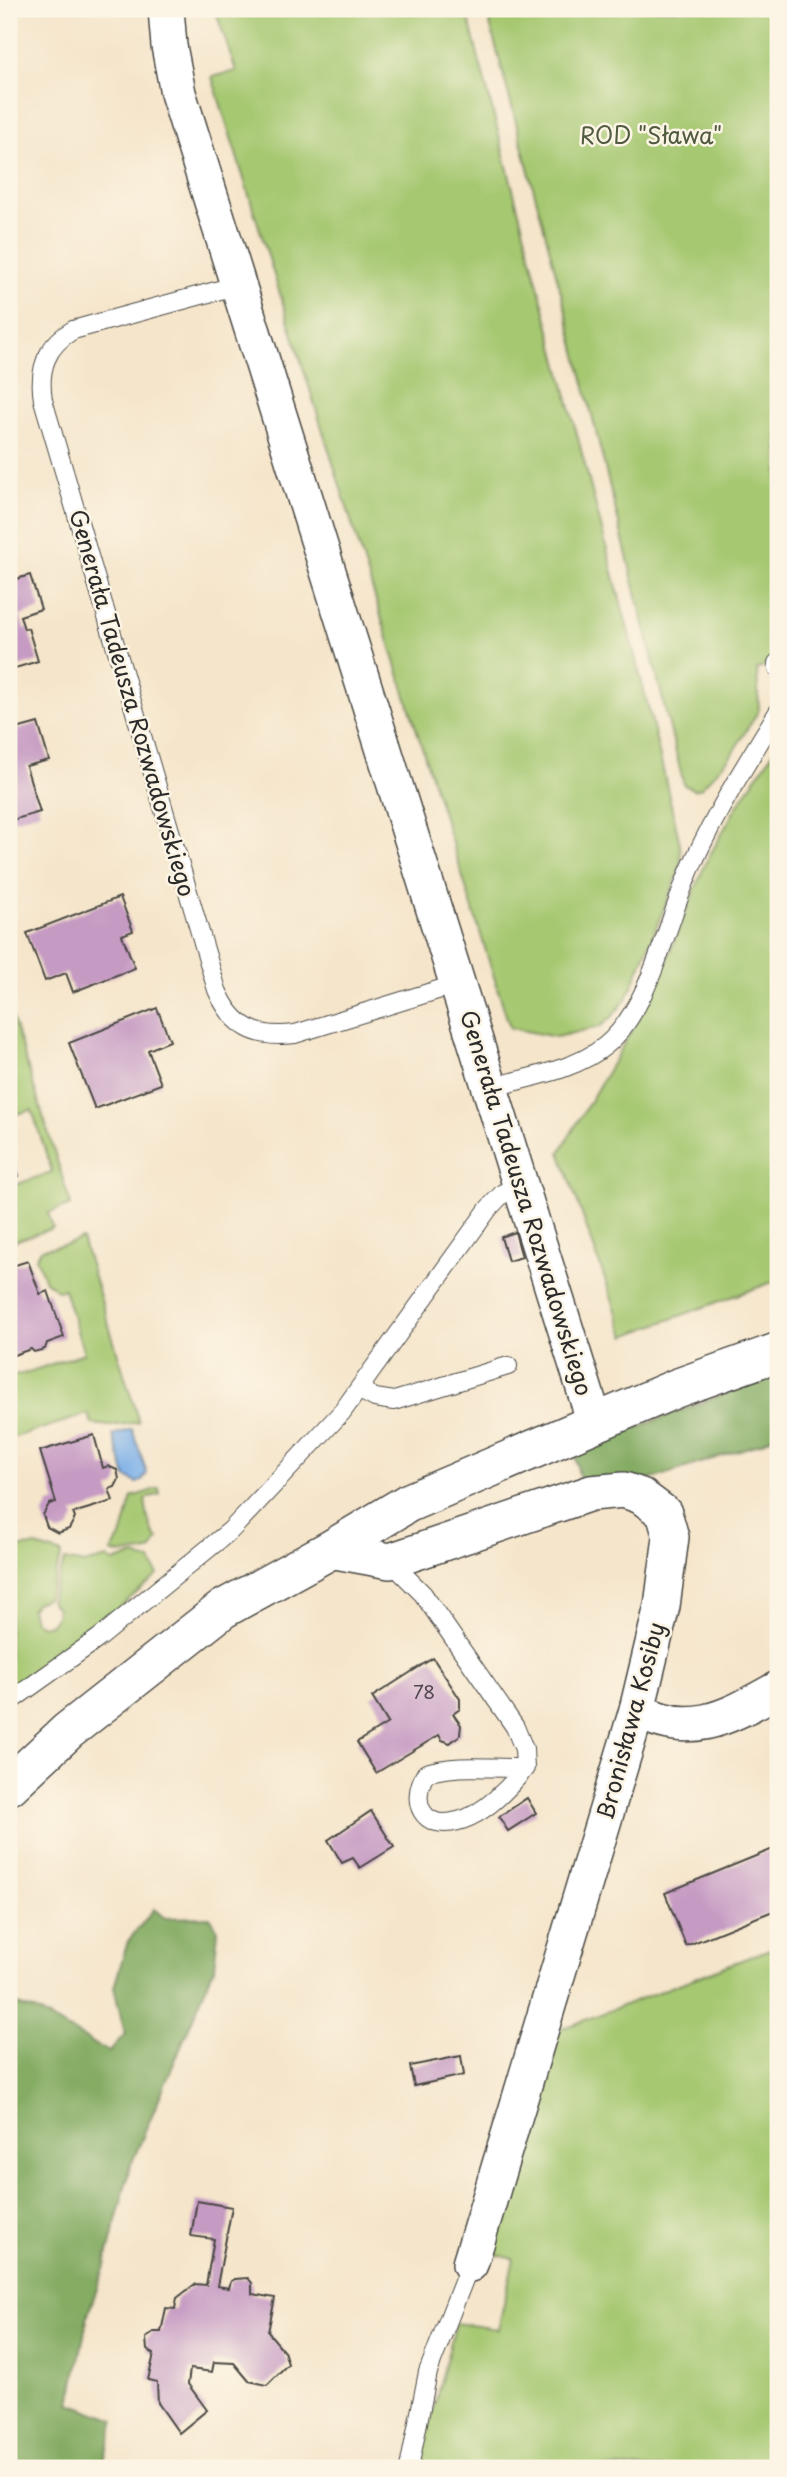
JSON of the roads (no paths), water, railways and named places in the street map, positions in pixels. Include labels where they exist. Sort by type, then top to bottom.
[{"type":"street","name":"Generała Tadeusza Rozwadowskiego","points":[[166,9],[169,46],[178,93],[595,1423]]},
{"type":"street","points":[[13,1774],[223,1609],[408,1503],[677,1388],[778,1352]]},
{"type":"street","name":"Bronisława Kosiby","points":[[330,1550],[390,1561],[591,1493],[624,1490],[641,1496],[664,1513],[671,1537],[662,1606],[637,1710],[470,2264]]},
{"type":"street","points":[[637,1710],[655,1720],[683,1725],[729,1716],[778,1689]]},
{"type":"lane","name":"Generała Tadeusza Rozwadowskiego","points":[[238,285],[74,330],[63,336],[47,355],[41,377],[43,400],[217,990],[228,1013],[247,1028],[282,1036],[457,984]]},
{"type":"lane","points":[[490,1088],[587,1058],[604,1047],[623,1026],[643,993],[691,866],[715,817],[778,712]]},
{"type":"lane","points":[[9,1702],[99,1638],[231,1530],[342,1412],[489,1208],[503,1193],[521,1184]]},
{"type":"lane","points":[[360,1390],[374,1398],[394,1401],[508,1366]]},
{"type":"lane","points":[[390,1561],[423,1594],[515,1727],[524,1749],[525,1768],[513,1783],[487,1806],[458,1821],[437,1822],[423,1814],[417,1801],[419,1784],[426,1773],[465,1766],[525,1768]]},
{"type":"lane","points":[[409,2468],[428,2372],[470,2264]]},
{"type":"water","points":[[132,1429],[147,1473],[142,1481],[137,1483],[126,1477],[113,1435]]},
{"type":"park label","name":"ROD \"Sława\"","points":[[651,136]]}]
